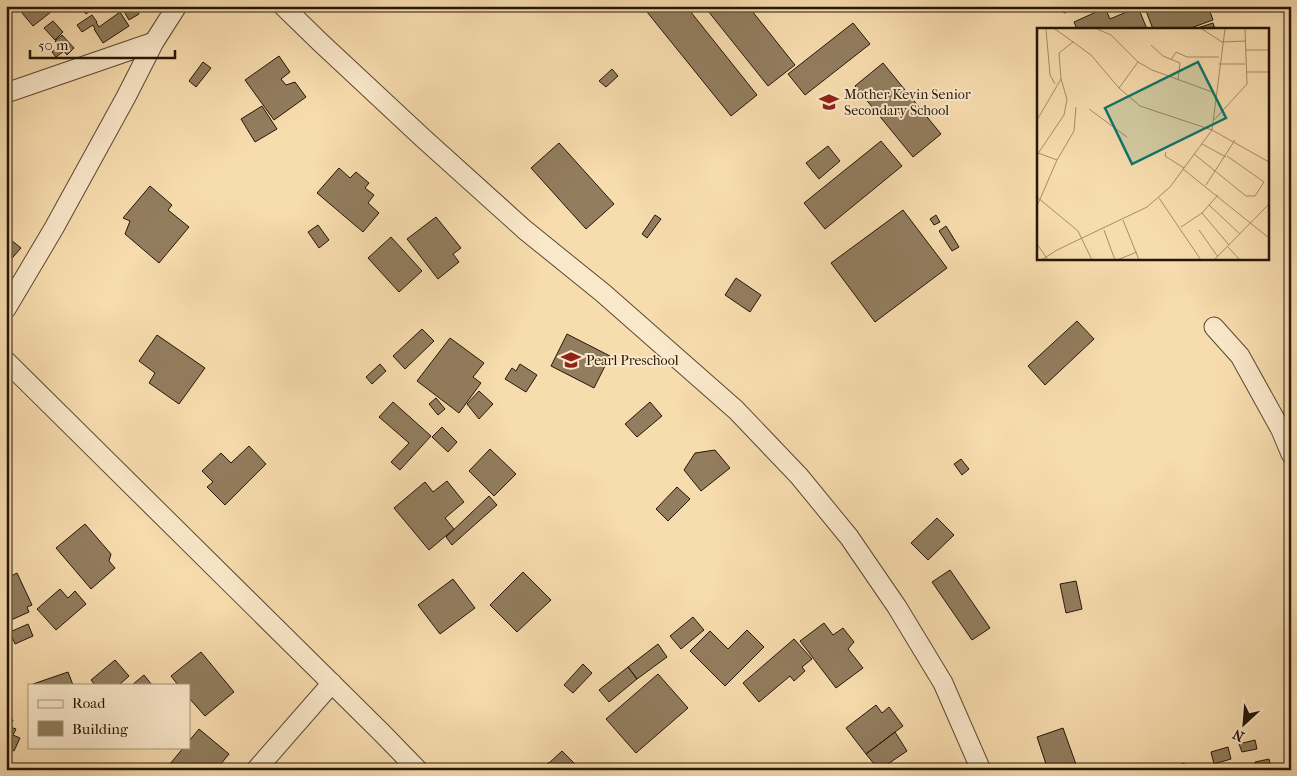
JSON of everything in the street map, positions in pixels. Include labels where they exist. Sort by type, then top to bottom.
[{"type":"street","points":[[6,309],[54,228],[154,42],[176,6]]},
{"type":"street","points":[[283,6],[424,139],[525,230],[603,293],[736,410],[799,476],[849,537],[897,607],[943,683],[981,770]]},
{"type":"street","points":[[6,93],[154,42]]},
{"type":"street","points":[[1214,327],[1240,356],[1281,430],[1291,454]]},
{"type":"street","points":[[6,361],[418,770]]},
{"type":"street","points":[[256,770],[332,683]]},
{"type":"building","points":[[6,6],[13,6],[16,9],[9,15],[6,12]]},
{"type":"building","points":[[31,6],[47,6],[51,12],[33,26],[22,13]]},
{"type":"building","points":[[80,6],[93,6],[94,8],[86,14]]},
{"type":"building","points":[[125,6],[135,6],[139,14],[129,20],[122,8]]},
{"type":"building","points":[[654,6],[686,6],[757,95],[731,116],[647,12]]},
{"type":"building","points":[[704,6],[748,6],[795,65],[768,86]]},
{"type":"building","points":[[1061,6],[1082,6],[1064,13]]},
{"type":"building","points":[[1144,6],[1208,6],[1213,20],[1191,28],[1153,28]]},
{"type":"building","points":[[1138,7],[1147,28],[1077,28],[1074,22],[1105,8],[1110,19]]},
{"type":"building","points":[[120,12],[129,26],[103,43],[93,25],[82,32],[77,25],[92,15],[99,27]]},
{"type":"building","points":[[53,21],[63,32],[55,40],[44,28]]},
{"type":"building","points":[[853,23],[870,44],[805,95],[788,74]]},
{"type":"building","points":[[1213,23],[1215,28],[1197,28]]},
{"type":"building","points":[[62,35],[74,48],[67,55],[64,51],[56,57],[52,52],[59,46],[55,41]]},
{"type":"building","points":[[279,56],[290,72],[281,79],[286,85],[295,82],[306,97],[274,120],[245,80]]},
{"type":"building","points":[[203,62],[211,68],[196,87],[189,81]]},
{"type":"building","points":[[883,63],[941,134],[913,157],[855,86]]},
{"type":"building","points":[[612,69],[618,76],[606,87],[599,81]]},
{"type":"building","points":[[262,106],[277,129],[255,142],[241,119]]},
{"type":"building","points":[[881,141],[902,166],[825,229],[804,203]]},
{"type":"building","points":[[559,143],[614,204],[586,229],[531,168]]},
{"type":"building","points":[[828,146],[840,161],[819,179],[806,163]]},
{"type":"building","points":[[339,168],[350,178],[356,172],[369,183],[365,188],[374,195],[368,203],[379,213],[363,232],[317,193]]},
{"type":"building","points":[[150,186],[172,205],[168,210],[189,227],[159,263],[125,234],[130,221],[123,218]]},
{"type":"building","points":[[903,210],[947,268],[875,322],[831,263]]},
{"type":"building","points":[[655,215],[661,219],[647,238],[642,234]]},
{"type":"building","points":[[936,215],[940,222],[934,225],[930,219]]},
{"type":"building","points":[[436,217],[461,248],[453,254],[459,262],[438,279],[407,239]]},
{"type":"building","points":[[318,225],[329,240],[319,248],[308,232]]},
{"type":"building","points":[[946,226],[959,247],[952,251],[939,231]]},
{"type":"building","points":[[6,236],[21,248],[6,265]]},
{"type":"building","points":[[391,237],[422,271],[399,292],[368,258]]},
{"type":"building","points":[[736,278],[761,295],[750,312],[725,295]]},
{"type":"building","points":[[1077,321],[1094,339],[1045,385],[1028,366]]},
{"type":"building","points":[[422,329],[434,341],[405,369],[393,356]]},
{"type":"building","points":[[567,334],[610,356],[594,388],[551,366]]},
{"type":"building","points":[[157,335],[205,368],[179,404],[149,383],[155,373],[139,361]]},
{"type":"building","points":[[450,338],[484,363],[473,377],[481,383],[459,413],[417,381]]},
{"type":"building","points":[[380,364],[386,371],[372,384],[366,377]]},
{"type":"building","points":[[520,364],[537,375],[526,392],[505,379],[512,368],[516,371]]},
{"type":"building","points":[[479,391],[493,404],[479,419],[467,404]]},
{"type":"building","points":[[436,398],[445,409],[438,415],[429,404]]},
{"type":"building","points":[[393,402],[431,436],[400,470],[391,462],[409,443],[379,417]]},
{"type":"building","points":[[650,402],[662,416],[637,437],[625,424]]},
{"type":"building","points":[[442,427],[457,442],[448,452],[432,437]]},
{"type":"building","points":[[249,446],[266,464],[225,505],[207,487],[213,482],[202,471],[221,453],[231,463]]},
{"type":"building","points":[[490,449],[516,474],[494,496],[469,471]]},
{"type":"building","points":[[715,450],[730,468],[701,491],[684,470],[695,453]]},
{"type":"building","points":[[961,459],[969,469],[962,475],[954,464]]},
{"type":"building","points":[[447,481],[464,502],[445,518],[454,529],[429,550],[394,508],[425,482],[433,492]]},
{"type":"building","points":[[677,487],[690,499],[668,521],[656,509]]},
{"type":"building","points":[[489,496],[497,505],[452,545],[446,537]]},
{"type":"building","points":[[937,518],[954,535],[928,560],[911,543]]},
{"type":"building","points":[[85,524],[111,554],[109,561],[115,568],[91,589],[56,548]]},
{"type":"building","points":[[6,567],[11,576],[17,573],[32,605],[27,607],[29,612],[11,620],[6,611]]},
{"type":"building","points":[[950,570],[990,628],[972,640],[932,582]]},
{"type":"building","points":[[523,572],[551,600],[517,632],[490,605]]},
{"type":"building","points":[[453,579],[475,608],[440,634],[418,605]]},
{"type":"building","points":[[1076,581],[1082,609],[1066,613],[1060,584]]},
{"type":"building","points":[[60,589],[68,598],[75,591],[86,604],[56,630],[37,609]]},
{"type":"building","points":[[693,617],[704,630],[681,649],[670,636]]},
{"type":"building","points":[[824,623],[833,635],[843,628],[854,642],[848,649],[863,668],[836,688],[800,641]]},
{"type":"building","points":[[28,624],[33,636],[15,644],[10,632]]},
{"type":"building","points":[[747,630],[764,647],[725,686],[690,651],[710,631],[728,649]]},
{"type":"building","points":[[794,639],[812,659],[802,667],[805,671],[794,681],[790,676],[759,702],[743,683]]},
{"type":"building","points":[[658,644],[667,657],[637,679],[628,667]]},
{"type":"building","points":[[201,652],[234,692],[205,716],[190,699],[190,684],[177,684],[171,676]]},
{"type":"building","points":[[115,660],[129,676],[120,684],[94,684],[91,680]]},
{"type":"building","points":[[583,664],[592,673],[573,693],[564,685]]},
{"type":"building","points":[[628,667],[637,679],[609,702],[599,690]]},
{"type":"building","points":[[68,672],[73,684],[33,684]]},
{"type":"building","points":[[658,674],[688,708],[636,753],[606,719]]},
{"type":"building","points":[[144,675],[151,684],[133,684]]},
{"type":"building","points":[[876,705],[882,713],[889,707],[903,726],[866,754],[846,728]]},
{"type":"building","points":[[7,717],[13,720],[10,727],[16,729],[13,735],[20,738],[14,751],[6,747]]},
{"type":"building","points":[[1063,728],[1078,770],[1048,770],[1037,737]]},
{"type":"building","points":[[199,729],[229,754],[216,770],[165,770],[183,748],[190,748],[190,740]]},
{"type":"building","points":[[895,732],[907,751],[879,770],[866,754]]},
{"type":"building","points":[[1255,740],[1257,749],[1242,752],[1239,744]]},
{"type":"building","points":[[1228,747],[1231,759],[1214,764],[1211,752]]},
{"type":"building","points":[[562,751],[581,770],[541,770],[549,762]]},
{"type":"building","points":[[1269,759],[1272,770],[1257,770],[1255,762]]},
{"type":"building","points":[[1184,763],[1187,770],[1163,770]]},
{"type":"place","name":"Mother Kevin Senior Secondary School","points":[[829,102]]},
{"type":"place","name":"Pearl Preschool","points":[[571,360]]}]
